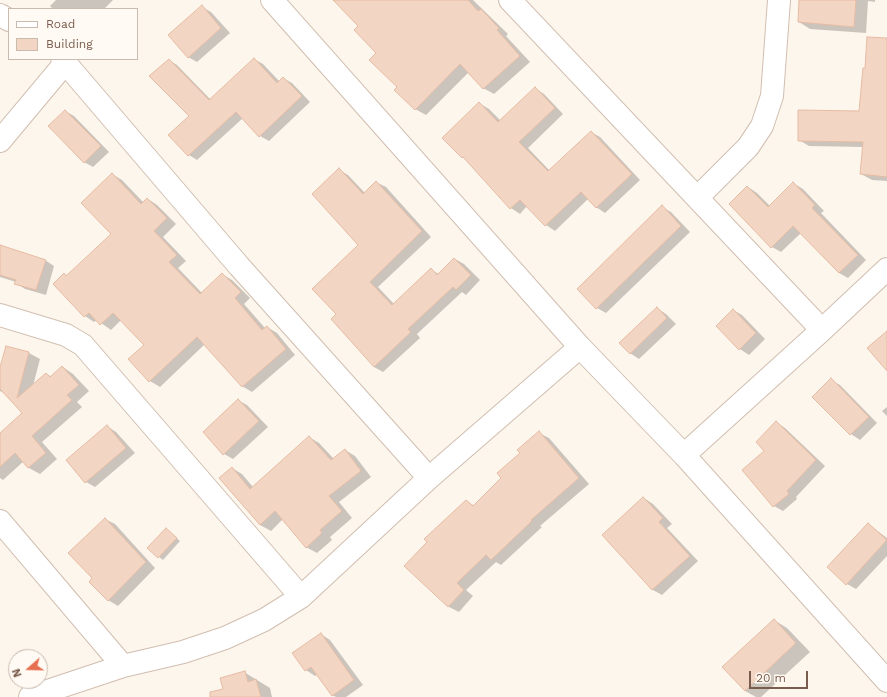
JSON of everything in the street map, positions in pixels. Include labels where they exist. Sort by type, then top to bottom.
[{"type":"street","points":[[272,0],[580,347],[684,455],[887,681]]},
{"type":"street","points":[[510,0],[698,197],[822,330]]},
{"type":"street","points":[[698,197],[748,148],[762,126],[772,96],[779,0]]},
{"type":"street","points":[[0,141],[64,61],[239,266],[429,478]]},
{"type":"street","points":[[684,455],[887,269]]},
{"type":"street","points":[[0,315],[66,335],[83,345],[302,597]]},
{"type":"street","points":[[30,697],[123,666],[183,652],[225,638],[264,620],[302,597],[429,478],[580,347]]},
{"type":"street","points":[[0,521],[123,666]]},
{"type":"building","points":[[333,0],[468,0],[478,11],[481,9],[499,28],[497,30],[520,56],[483,89],[460,64],[415,110],[394,90],[397,87],[369,60],[376,53],[354,30],[358,26]]},
{"type":"building","points":[[799,0],[856,0],[854,27],[798,22]]},
{"type":"building","points":[[202,5],[221,28],[188,58],[168,35]]},
{"type":"building","points":[[867,37],[887,38],[887,177],[860,174],[863,142],[798,141],[798,110],[859,111],[863,68],[865,68]]},
{"type":"building","points":[[254,58],[277,83],[283,77],[302,96],[259,137],[236,112],[188,156],[168,135],[189,116],[149,76],[169,59],[209,100]]},
{"type":"building","points":[[535,87],[555,108],[519,142],[548,171],[591,131],[632,174],[596,208],[581,192],[545,226],[520,200],[510,209],[463,157],[462,158],[442,138],[479,102],[498,122]]},
{"type":"building","points":[[65,110],[101,146],[84,163],[48,126]]},
{"type":"building","points":[[339,168],[363,194],[376,181],[422,231],[370,282],[392,305],[431,268],[437,275],[454,258],[471,275],[456,290],[453,287],[408,329],[411,332],[374,367],[331,319],[336,314],[312,289],[358,245],[312,194]]},
{"type":"building","points":[[112,173],[141,204],[147,198],[167,218],[154,231],[177,255],[169,262],[200,294],[222,273],[241,292],[235,298],[262,330],[267,326],[286,349],[242,387],[197,337],[149,382],[128,359],[144,345],[113,313],[100,325],[89,313],[84,317],[53,284],[64,273],[66,276],[111,234],[81,203]]},
{"type":"building","points":[[793,182],[815,205],[812,208],[858,255],[839,273],[793,226],[771,248],[729,204],[747,186],[768,207]]},
{"type":"building","points":[[662,205],[681,226],[596,309],[577,289]]},
{"type":"building","points":[[0,245],[46,260],[36,290],[14,284],[16,280],[0,275]]},
{"type":"building","points":[[657,307],[667,318],[630,354],[619,343]]},
{"type":"building","points":[[733,309],[756,333],[739,350],[716,326]]},
{"type":"building","points":[[887,331],[887,371],[867,348]]},
{"type":"building","points":[[6,346],[29,352],[17,398],[46,373],[50,377],[62,366],[79,385],[67,395],[72,400],[32,436],[46,453],[28,468],[15,453],[0,467],[0,433],[22,413],[0,389],[0,367]]},
{"type":"building","points":[[831,378],[869,417],[850,435],[812,397]]},
{"type":"building","points":[[238,399],[259,421],[223,455],[203,432]]},
{"type":"building","points":[[776,421],[816,460],[787,491],[789,494],[773,507],[742,470],[764,451],[756,442]]},
{"type":"building","points":[[107,425],[126,448],[85,483],[66,460]]},
{"type":"building","points":[[539,431],[579,478],[531,520],[532,521],[491,560],[486,555],[457,583],[464,590],[448,607],[404,566],[427,542],[424,539],[466,500],[473,506],[501,478],[497,473],[520,453],[517,450]]},
{"type":"building","points":[[309,436],[331,460],[345,449],[361,471],[329,496],[342,511],[320,530],[322,533],[306,548],[275,511],[260,525],[219,478],[232,467],[250,489]]},
{"type":"building","points":[[643,497],[663,518],[659,522],[690,556],[652,590],[602,535]]},
{"type":"building","points":[[105,518],[146,562],[108,601],[89,582],[92,578],[68,553]]},
{"type":"building","points":[[868,523],[887,540],[846,585],[827,567]]},
{"type":"building","points":[[166,528],[177,538],[158,558],[147,548]]},
{"type":"building","points":[[774,619],[796,643],[745,691],[722,667]]},
{"type":"building","points":[[321,633],[354,680],[332,696],[311,667],[305,671],[292,653]]},
{"type":"building","points":[[245,671],[248,682],[256,679],[261,697],[210,697],[210,692],[223,689],[220,678]]}]
